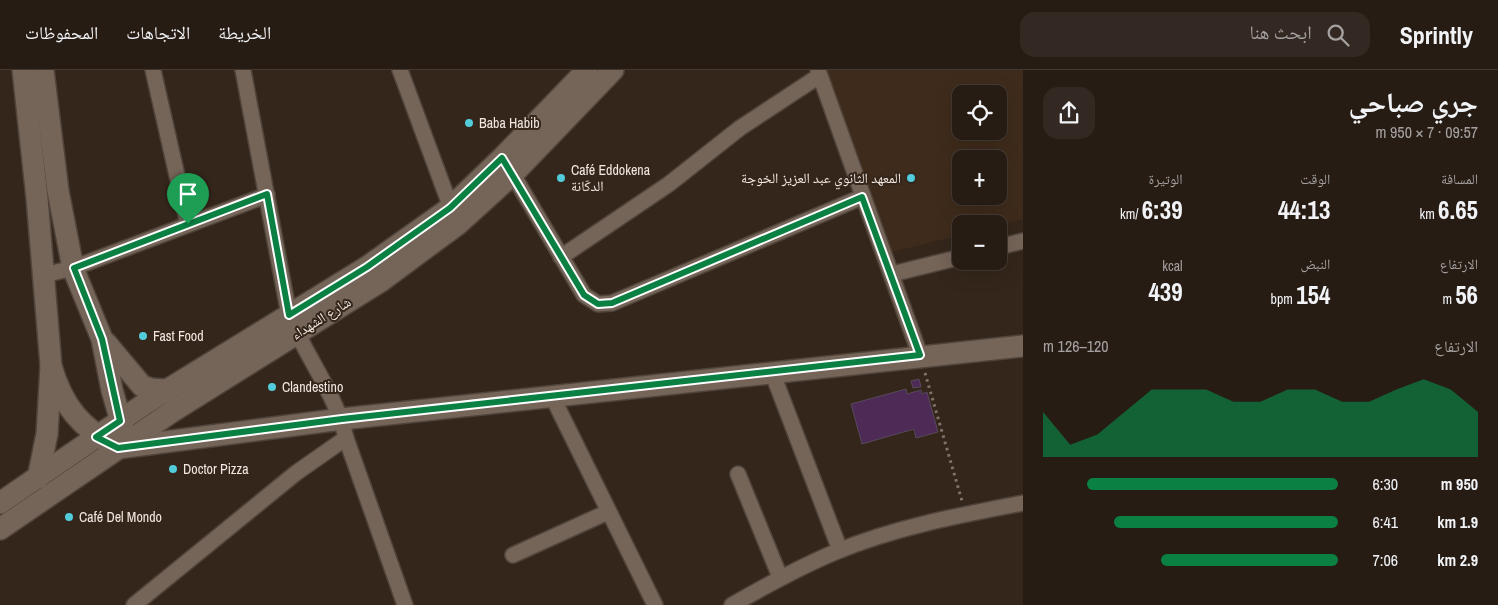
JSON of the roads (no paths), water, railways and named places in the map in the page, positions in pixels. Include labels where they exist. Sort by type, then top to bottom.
[{"type":"street","points":[[23,70],[44,274],[51,366],[46,434],[38,478]]},
{"type":"street","points":[[43,70],[58,191],[74,268],[102,339],[120,421],[122,445]]},
{"type":"street","points":[[153,70],[188,224]]},
{"type":"street","points":[[244,70],[293,324],[344,429],[405,605]]},
{"type":"street","points":[[400,70],[454,216]]},
{"type":"street","name":"شارع الشهداء","points":[[507,166],[587,70]]},
{"type":"street","name":"شارع الشهداء","points":[[3,506],[38,478],[166,390],[293,324],[331,301],[381,281],[613,70]]},
{"type":"street","points":[[561,257],[669,184],[740,128],[818,73],[920,355]]},
{"type":"street","points":[[507,166],[584,295],[590,301],[598,304],[612,303],[862,197]]},
{"type":"street","points":[[44,274],[74,268],[267,194]]},
{"type":"street","points":[[1007,245],[1023,241]]},
{"type":"street","points":[[892,274],[952,259]]},
{"type":"street","name":"شارع الشهداء","points":[[0,529],[293,324]]},
{"type":"street","points":[[102,339],[142,386],[166,390]]},
{"type":"street","points":[[51,366],[63,398],[73,413],[96,437],[122,445],[344,429],[552,396],[920,355],[1023,346]]},
{"type":"street","points":[[772,372],[840,550]]},
{"type":"street","points":[[552,396],[655,605]]},
{"type":"street","points":[[134,605],[296,473],[344,429]]},
{"type":"street","points":[[738,474],[780,577]]},
{"type":"street","points":[[732,605],[780,577],[840,550],[899,531],[966,514],[1023,503]]},
{"type":"street","points":[[513,555],[608,512]]},
{"type":"place","name":"Baba Habib","points":[[469,123]]},
{"type":"place","name":"Café Eddokena الدكّانة","points":[[561,178]]},
{"type":"place","name":"المعهد الثانوي عبد العزيز الخوجة","points":[[911,178]]},
{"type":"place","name":"Fast Food","points":[[143,336]]},
{"type":"place","name":"Clandestino","points":[[272,387]]},
{"type":"place","name":"Doctor Pizza","points":[[173,469]]},
{"type":"place","name":"Café Del Mondo","points":[[69,517]]}]
